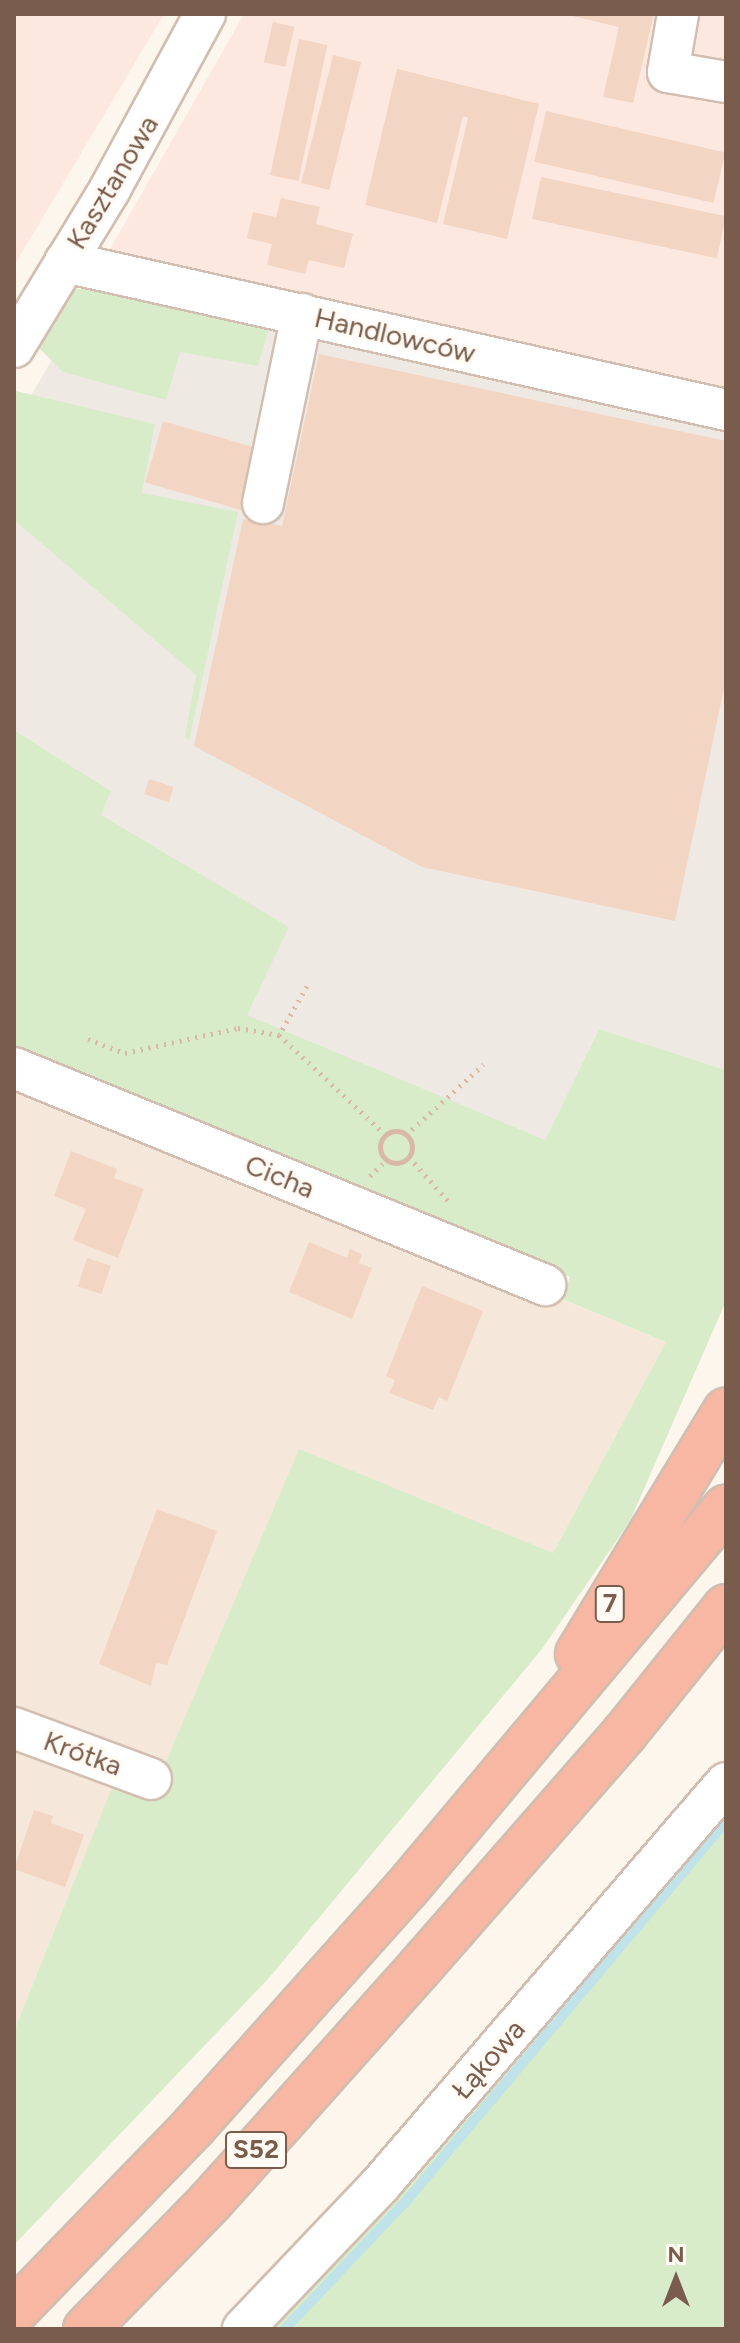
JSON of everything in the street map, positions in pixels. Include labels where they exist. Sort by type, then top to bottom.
[{"type":"highway","name":"7","points":[[489,1794],[726,1411]]},
{"type":"highway","points":[[489,1794],[726,1508]]},
{"type":"highway","name":"S52","points":[[86,2329],[210,2202],[420,1967],[624,1734],[726,1607]]},
{"type":"highway","name":"S52","points":[[14,2312],[259,2055],[489,1794]]},
{"type":"street","name":"Kasztanowa","points":[[14,347],[205,14]]},
{"type":"street","points":[[678,14],[668,72],[726,82]]},
{"type":"street","name":"Handlowców","points":[[65,262],[726,410]]},
{"type":"street","points":[[263,503],[302,314]]},
{"type":"street","name":"Cicha","points":[[14,1068],[545,1285]]},
{"type":"street","name":"Krótka","points":[[14,1728],[151,1779]]},
{"type":"street","name":"Łąkowa","points":[[243,2329],[380,2185],[726,1783]]},
{"type":"path","points":[[279,1035],[307,986]]},
{"type":"path","points":[[88,1039],[125,1053],[238,1028],[279,1035],[386,1135],[406,1135],[484,1064]]},
{"type":"path","points":[[386,1135],[381,1150],[396,1163],[411,1153],[406,1135]]},
{"type":"shaded area","points":[[14,14],[164,14],[14,266]]},
{"type":"shaded area","points":[[244,14],[726,14],[726,394],[109,251]]},
{"type":"shaded area","points":[[91,292],[726,426],[726,1070],[599,1029],[545,1140],[14,1009],[111,791],[14,730],[14,425]]},
{"type":"shaded area","points":[[14,1076],[666,1342],[553,1553],[152,1795],[115,1781],[14,2031]]},
{"type":"green space","points":[[74,289],[117,289],[269,328],[258,366],[180,352],[166,400],[63,372],[38,347]]},
{"type":"green space","points":[[16,391],[155,424],[142,493],[238,512],[189,741],[185,737],[196,675],[14,520]]},
{"type":"green space","points":[[14,730],[111,791],[101,815],[289,927],[247,1015],[545,1140],[599,1029],[726,1070],[726,1301],[630,1521],[542,1649],[269,1978],[14,2245],[14,2031],[115,1780],[152,1795],[299,1449],[553,1553],[666,1342],[562,1299],[570,1277],[501,1245],[14,1050]]},
{"type":"green space","points":[[726,1808],[726,2329],[271,2329]]},
{"type":"building","points":[[564,14],[654,14],[633,103],[603,97],[619,27]]},
{"type":"building","points":[[273,22],[294,27],[285,67],[264,62]]},
{"type":"building","points":[[299,39],[327,45],[298,181],[270,175]]},
{"type":"building","points":[[333,55],[361,62],[329,190],[301,183]]},
{"type":"building","points":[[397,69],[539,104],[507,239],[443,224],[468,118],[463,116],[437,223],[365,205]]},
{"type":"building","points":[[546,111],[725,152],[714,203],[534,162]]},
{"type":"building","points":[[541,177],[726,216],[717,258],[532,219]]},
{"type":"building","points":[[281,198],[320,207],[316,224],[353,234],[344,268],[309,260],[305,274],[267,265],[272,244],[247,238],[253,212],[276,217]]},
{"type":"building","points":[[319,354],[726,441],[726,679],[675,921],[422,867],[194,746],[243,519],[282,526]]},
{"type":"building","points":[[163,421],[262,449],[244,511],[145,483]]},
{"type":"building","points":[[149,779],[174,787],[169,802],[144,794]]},
{"type":"building","points":[[71,1151],[117,1169],[114,1178],[144,1189],[118,1258],[73,1240],[86,1209],[54,1196]]},
{"type":"building","points":[[309,1242],[347,1258],[350,1249],[362,1254],[359,1263],[372,1268],[352,1319],[289,1292]]},
{"type":"building","points":[[87,1258],[111,1266],[102,1294],[78,1287]]},
{"type":"building","points":[[422,1286],[483,1311],[447,1401],[439,1397],[433,1410],[389,1393],[395,1380],[386,1376]]},
{"type":"building","points":[[157,1509],[217,1531],[167,1665],[156,1663],[151,1686],[99,1664]]},
{"type":"building","points":[[34,1810],[53,1816],[51,1823],[84,1835],[65,1887],[14,1869]]},
{"type":"waterway","points":[[285,2329],[408,2199],[726,1821]]}]
